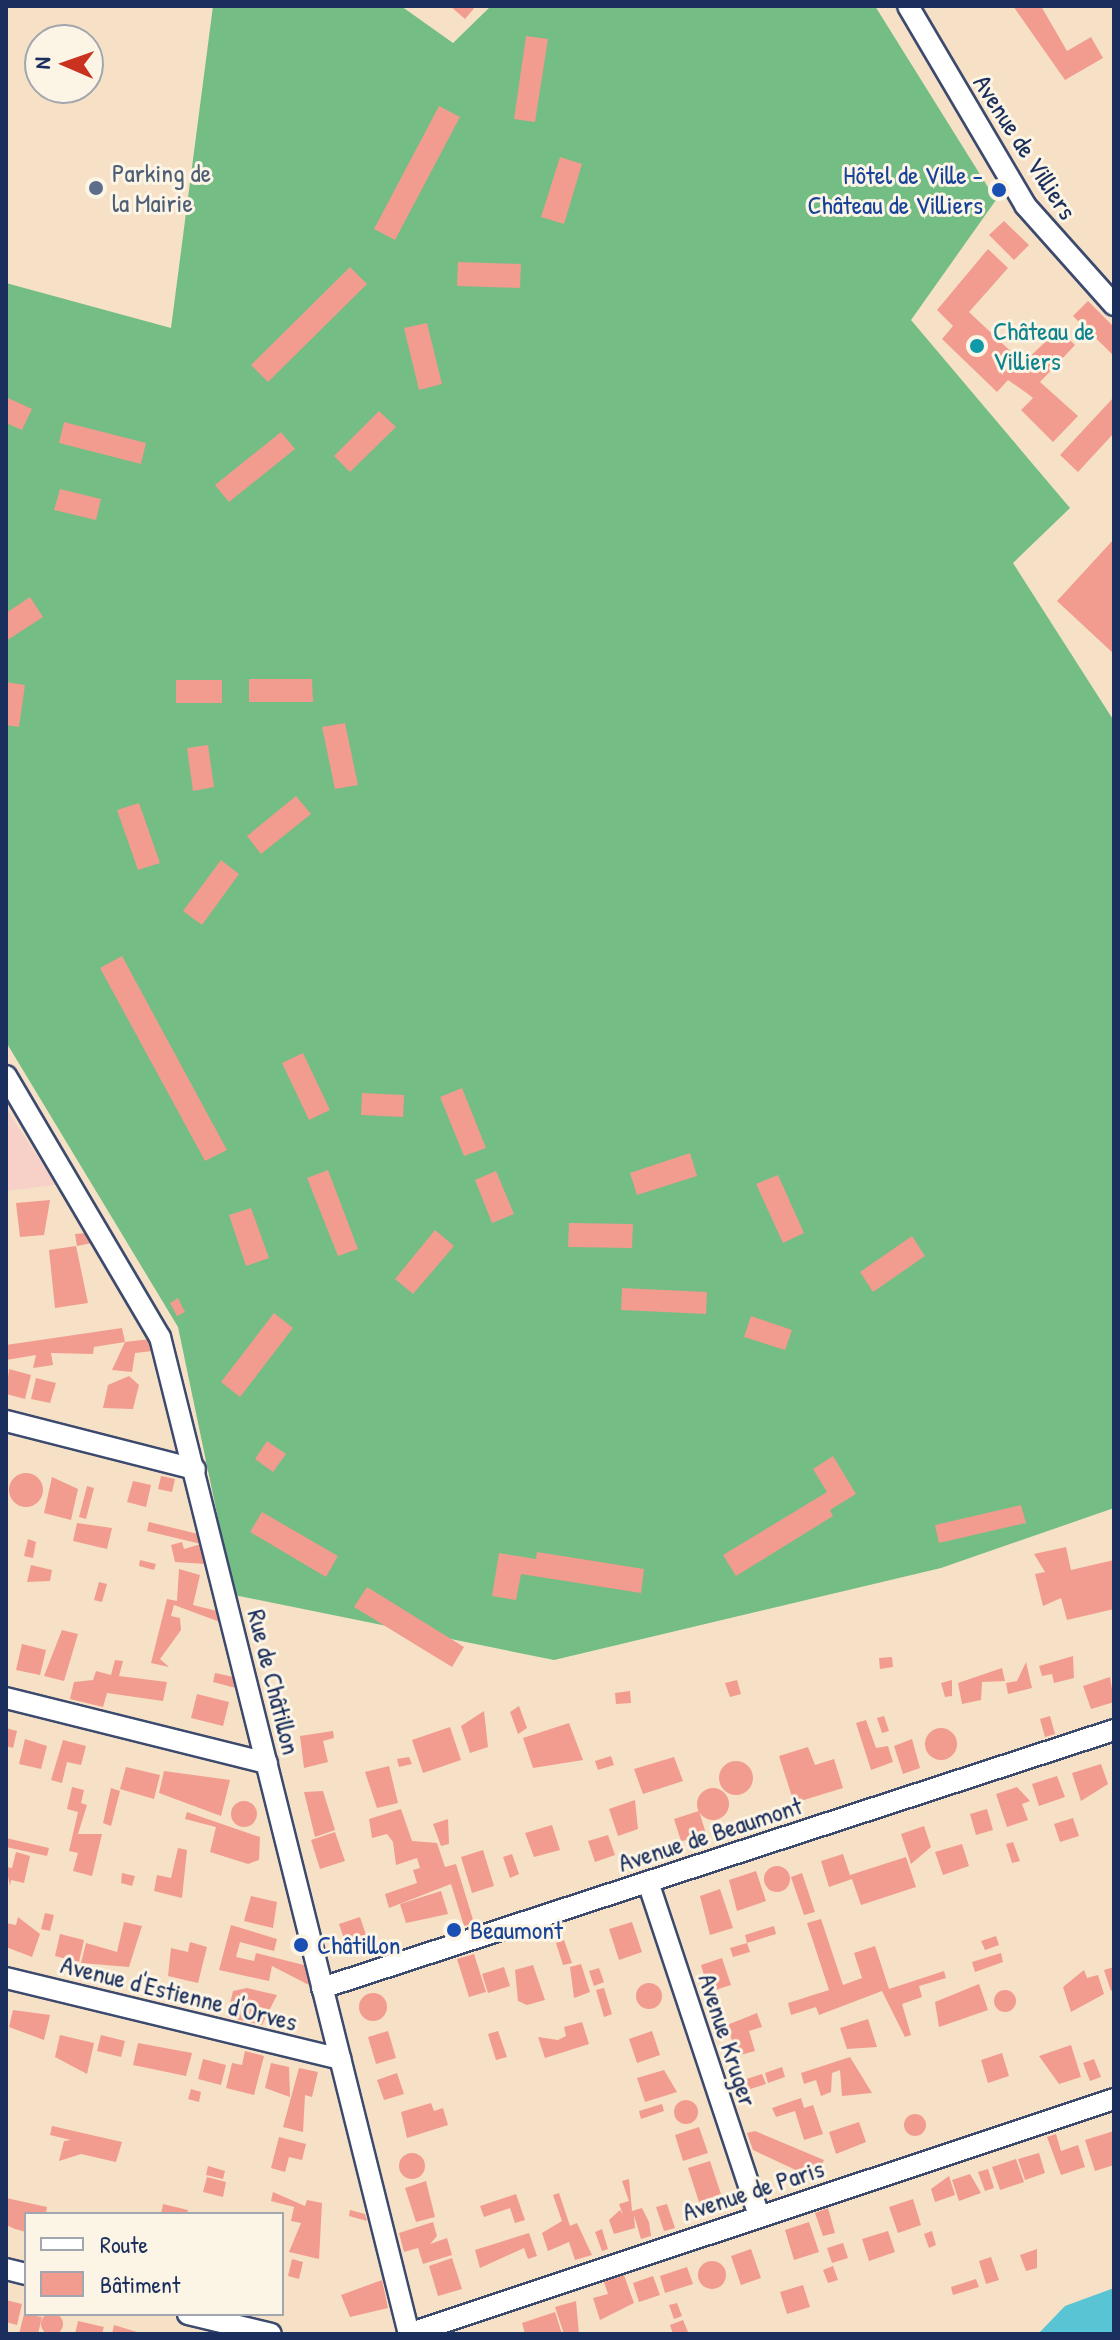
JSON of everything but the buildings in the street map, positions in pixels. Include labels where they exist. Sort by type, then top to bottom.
[{"type":"street","name":"Avenue de Villiers","points":[[908,6],[1025,205],[1114,305]]},
{"type":"street","name":"Rue de Châtillon","points":[[6,1076],[155,1327],[195,1469],[409,2334]]},
{"type":"street","points":[[6,1421],[195,1469]]},
{"type":"street","points":[[6,1698],[267,1763]]},
{"type":"street","name":"Avenue de Beaumont","points":[[322,1988],[1114,1730]]},
{"type":"street","name":"Avenue Kruger","points":[[648,1882],[759,2215]]},
{"type":"street","name":"Avenue d'Estienne d'Orves","points":[[6,1978],[340,2059]]},
{"type":"street","name":"Avenue de Paris","points":[[409,2334],[1114,2099]]},
{"type":"street","points":[[192,2316],[211,2327],[271,2334]]},
{"type":"shaded area","points":[[6,1108],[56,1185],[6,1191]]},
{"type":"green space","points":[[213,6],[401,6],[453,43],[491,6],[875,6],[996,200],[911,320],[1070,508],[1013,563],[1114,721],[1114,1508],[941,1568],[554,1660],[234,1595],[178,1327],[6,1042],[6,283],[171,328]]},
{"type":"water","points":[[1114,2288],[1114,2334],[1038,2334],[1065,2306]]},
{"type":"place","name":"Parking de la Mairie","points":[[96,188]]},
{"type":"place","name":"Hôtel de Ville - Château de Villiers","points":[[999,190]]},
{"type":"place","name":"Château de Villiers","points":[[977,346]]},
{"type":"place","name":"Beaumont","points":[[454,1930]]},
{"type":"place","name":"Châtillon","points":[[301,1945]]}]
